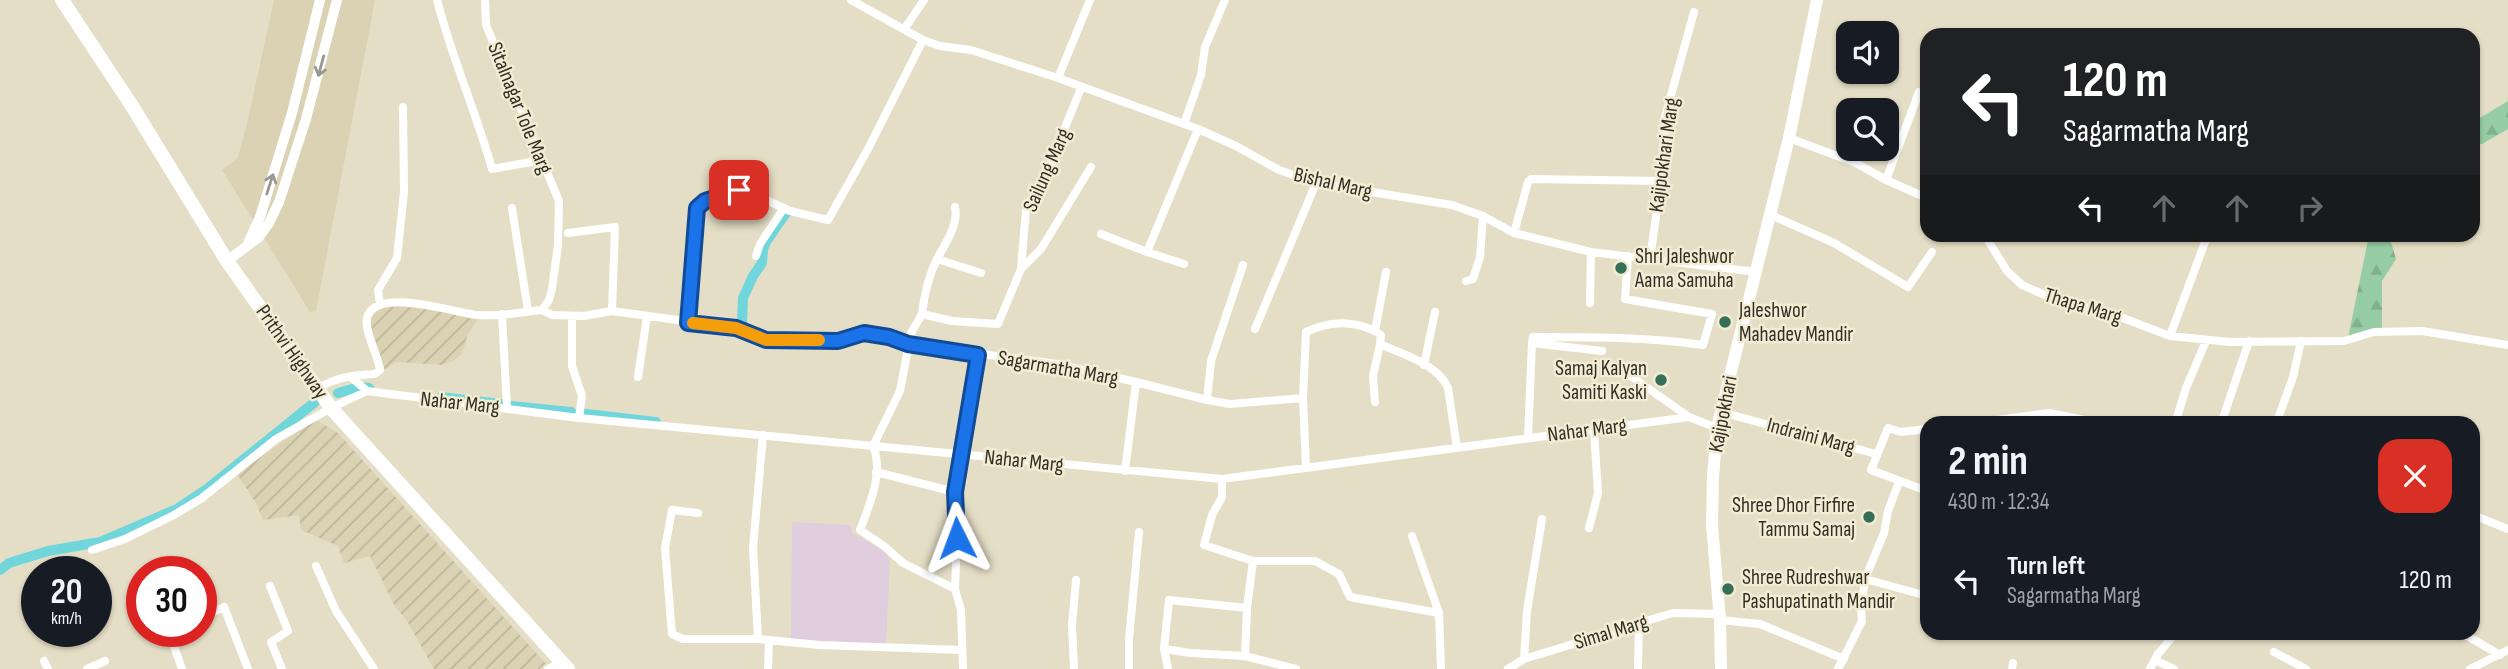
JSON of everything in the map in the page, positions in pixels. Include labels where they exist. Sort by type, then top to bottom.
[{"type":"highway","name":"Prithvi Highway","points":[[62,0],[132,106],[227,261],[331,408],[565,666]]},
{"type":"main road","name":"Kajipokhari","points":[[1721,669],[1712,525],[1717,428],[1789,138],[1817,0]]},
{"type":"street","points":[[246,248],[260,217],[292,113],[320,0]]},
{"type":"street","points":[[227,261],[259,237],[279,202],[306,119],[337,0]]},
{"type":"street","points":[[437,0],[492,169],[542,160]]},
{"type":"street","name":"Sitalnagar Tole Marg","points":[[485,0],[486,25],[559,201],[552,289],[550,300],[542,310]]},
{"type":"street","points":[[688,323],[691,257],[699,205],[719,195],[739,190],[784,208],[828,220],[868,149],[923,40],[851,0]]},
{"type":"street","points":[[905,28],[924,0]]},
{"type":"street","points":[[1058,78],[1090,0]]},
{"type":"street","points":[[1184,124],[1201,75],[1205,47],[1225,0]]},
{"type":"street","name":"Kajipokhari Marg","points":[[1650,259],[1661,181],[1665,117],[1694,12]]},
{"type":"street","name":"Bishal Marg","points":[[923,40],[940,46],[971,50],[1058,78],[1198,129],[1237,146],[1279,170],[1316,183],[1452,205],[1483,216],[1514,233],[1591,252],[1757,272]]},
{"type":"street","name":"Sailung Marg","points":[[922,314],[952,321],[996,325],[1021,269],[1026,209],[1048,170],[1081,88]]},
{"type":"street","points":[[1886,180],[1919,92]]},
{"type":"street","points":[[318,389],[333,381],[375,374],[380,370],[367,323],[370,312],[380,304],[378,290],[397,258],[404,192],[404,107]]},
{"type":"street","points":[[1147,252],[1198,129]]},
{"type":"street","points":[[1789,138],[1856,163],[1920,195]]},
{"type":"street","points":[[1021,269],[1041,249],[1091,167]]},
{"type":"street","points":[[1514,233],[1531,179],[1661,181]]},
{"type":"street","points":[[1255,329],[1316,183]]},
{"type":"street","points":[[955,207],[957,215],[944,250],[937,259],[923,302],[922,314],[911,333],[902,385],[874,444],[878,458],[872,498],[860,530],[903,564],[955,589]]},
{"type":"street","points":[[512,208],[528,311]]},
{"type":"street","points":[[756,256],[764,237],[784,208]]},
{"type":"street","points":[[1771,215],[1834,243],[1908,287],[1932,252]]},
{"type":"street","points":[[1466,281],[1473,279],[1480,257],[1483,216]]},
{"type":"street","points":[[568,233],[615,227],[612,311]]},
{"type":"street","points":[[1101,234],[1184,264]]},
{"type":"street","name":"Thapa Marg","points":[[1989,242],[2007,271],[2022,285],[2054,299],[2115,315],[2170,336],[2206,341],[2344,341],[2374,332],[2422,331],[2508,345]]},
{"type":"street","points":[[2170,336],[2205,242]]},
{"type":"street","points":[[1591,252],[1591,303]]},
{"type":"street","points":[[1528,438],[1534,337],[1643,337],[1703,345],[1712,314],[1625,299],[1628,256]]},
{"type":"street","points":[[937,259],[981,273]]},
{"type":"street","points":[[1207,400],[1212,361],[1243,265]]},
{"type":"street","points":[[1375,331],[1386,272]]},
{"type":"street","name":"Sagarmatha Marg","points":[[380,304],[421,304],[475,316],[542,310],[552,315],[572,316],[612,311],[736,328],[766,340],[838,341],[864,333],[889,337],[908,344],[1057,364],[1136,382],[1125,471]]},
{"type":"street","points":[[1424,365],[1435,312]]},
{"type":"street","points":[[502,314],[507,408]]},
{"type":"street","points":[[572,316],[572,366],[582,396],[579,418]]},
{"type":"street","points":[[638,377],[647,316]]},
{"type":"street","points":[[1306,468],[1303,398],[1306,332],[1322,324],[1344,323],[1360,324],[1381,335],[1373,376],[1375,402]]},
{"type":"street","points":[[2177,416],[2206,341]]},
{"type":"street","points":[[2224,416],[2249,341]]},
{"type":"street","points":[[2279,416],[2293,377],[2301,341]]},
{"type":"street","points":[[1380,344],[1424,365],[1444,379],[1448,388],[1457,448]]},
{"type":"street","points":[[1532,344],[1602,351]]},
{"type":"street","points":[[963,669],[961,610],[955,589],[955,492],[978,355]]},
{"type":"street","points":[[92,550],[125,539],[174,515],[202,498],[276,439],[367,391],[351,377]]},
{"type":"street","points":[[1632,377],[1689,417]]},
{"type":"street","points":[[1136,382],[1230,404],[1303,398]]},
{"type":"street","name":"Nahar Marg","points":[[367,391],[579,418],[963,452],[1125,471],[1222,479],[1689,417],[1717,428]]},
{"type":"street","name":"Indraini Marg","points":[[1721,412],[1876,454],[1888,428],[1901,432],[1920,430]]},
{"type":"street","points":[[2027,416],[2049,413],[2064,416]]},
{"type":"street","points":[[1589,528],[1598,493],[1594,430]]},
{"type":"street","points":[[758,639],[753,548],[763,435]]},
{"type":"street","points":[[1876,454],[1871,470],[1920,489]]},
{"type":"street","points":[[876,472],[955,492]]},
{"type":"street","points":[[1222,479],[1222,497],[1212,516],[1203,545],[1253,561],[1315,561],[1339,574],[1350,597],[1439,613]]},
{"type":"street","points":[[1838,669],[1862,621],[1865,579],[1884,533],[1888,511],[1899,482]]},
{"type":"street","points":[[698,513],[672,510],[665,548],[672,634],[683,639],[758,639],[872,648],[962,650]]},
{"type":"street","points":[[2480,518],[2508,529]]},
{"type":"street","points":[[1524,659],[1527,611],[1542,520]]},
{"type":"street","points":[[1129,669],[1129,639],[1139,532]]},
{"type":"street","points":[[1412,536],[1439,613],[1441,669]]},
{"type":"street","points":[[1245,656],[1253,561]]},
{"type":"street","points":[[316,566],[336,611],[374,669]]},
{"type":"street","points":[[1865,579],[1920,594]]},
{"type":"street","points":[[1074,669],[1072,625],[1076,580]]},
{"type":"street","points":[[270,586],[288,631],[271,642],[282,669]]},
{"type":"street","points":[[1168,669],[1164,649],[1169,600],[1247,608]]},
{"type":"street","points":[[217,610],[224,607],[248,669]]},
{"type":"street","name":"Simal Marg","points":[[1508,669],[1524,659],[1570,645],[1618,635],[1639,623],[1673,613],[1760,624],[1844,659]]},
{"type":"street","points":[[1638,669],[1639,623]]},
{"type":"street","points":[[2150,669],[2170,640]]},
{"type":"street","points":[[2477,640],[2504,652]]},
{"type":"street","points":[[768,669],[769,641]]},
{"type":"street","points":[[175,647],[182,669]]},
{"type":"street","points":[[1164,649],[1245,656],[1296,669]]},
{"type":"street","points":[[2274,652],[2306,669]]},
{"type":"street","points":[[2470,669],[2504,652]]},
{"type":"street","points":[[2155,660],[2174,669]]},
{"type":"street","points":[[87,669],[105,661]]},
{"type":"street","points":[[548,669],[565,666]]},
{"type":"shaded area","points":[[274,0],[375,0],[316,311],[310,312],[222,170],[238,158]]},
{"type":"shaded area","points":[[390,306],[433,309],[477,320],[468,334],[462,354],[452,362],[440,365],[397,362],[385,370],[369,322],[370,316],[380,308]]},
{"type":"shaded area","points":[[315,419],[338,433],[546,664],[539,669],[434,669],[406,619],[395,607],[370,556],[344,563],[338,546],[301,530],[299,515],[263,520],[256,503],[237,474]]},
{"type":"shaded area","points":[[792,522],[851,525],[852,533],[886,552],[890,562],[886,645],[791,639]]},
{"type":"green space","points":[[2508,101],[2508,129],[2482,144],[2480,118]]},
{"type":"green space","points":[[2368,242],[2391,242],[2396,259],[2382,281],[2382,332],[2348,338]]},
{"type":"waterway","points":[[742,325],[743,298],[762,263],[766,242],[786,213]]},
{"type":"waterway","points":[[338,393],[359,387],[369,388]]},
{"type":"waterway","points":[[441,397],[501,404]]},
{"type":"waterway","points":[[0,570],[9,563],[48,551],[100,542],[177,509],[207,489],[315,402]]},
{"type":"waterway","points":[[511,406],[571,412]]},
{"type":"waterway","points":[[586,414],[656,422]]},
{"type":"slow traffic","points":[[693,323],[736,328],[755,338],[766,340],[819,340]]},
{"type":"place","name":"Shri Jaleshwor Aama Samuha","points":[[1621,268]]},
{"type":"place","name":"Jaleshwor Mahadev Mandir","points":[[1725,322]]},
{"type":"place","name":"Samaj Kalyan Samiti Kaski","points":[[1661,380]]},
{"type":"place","name":"Shree Dhor Firfire Tammu Samaj","points":[[1869,517]]},
{"type":"place","name":"Shree Rudreshwar Pashupatinath Mandir","points":[[1728,589]]},
{"type":"route","points":[[739,190],[705,201],[697,208],[691,257],[688,323],[736,328],[755,338],[766,340],[838,341],[864,333],[889,337],[908,344],[978,355],[955,492],[957,538]]}]
